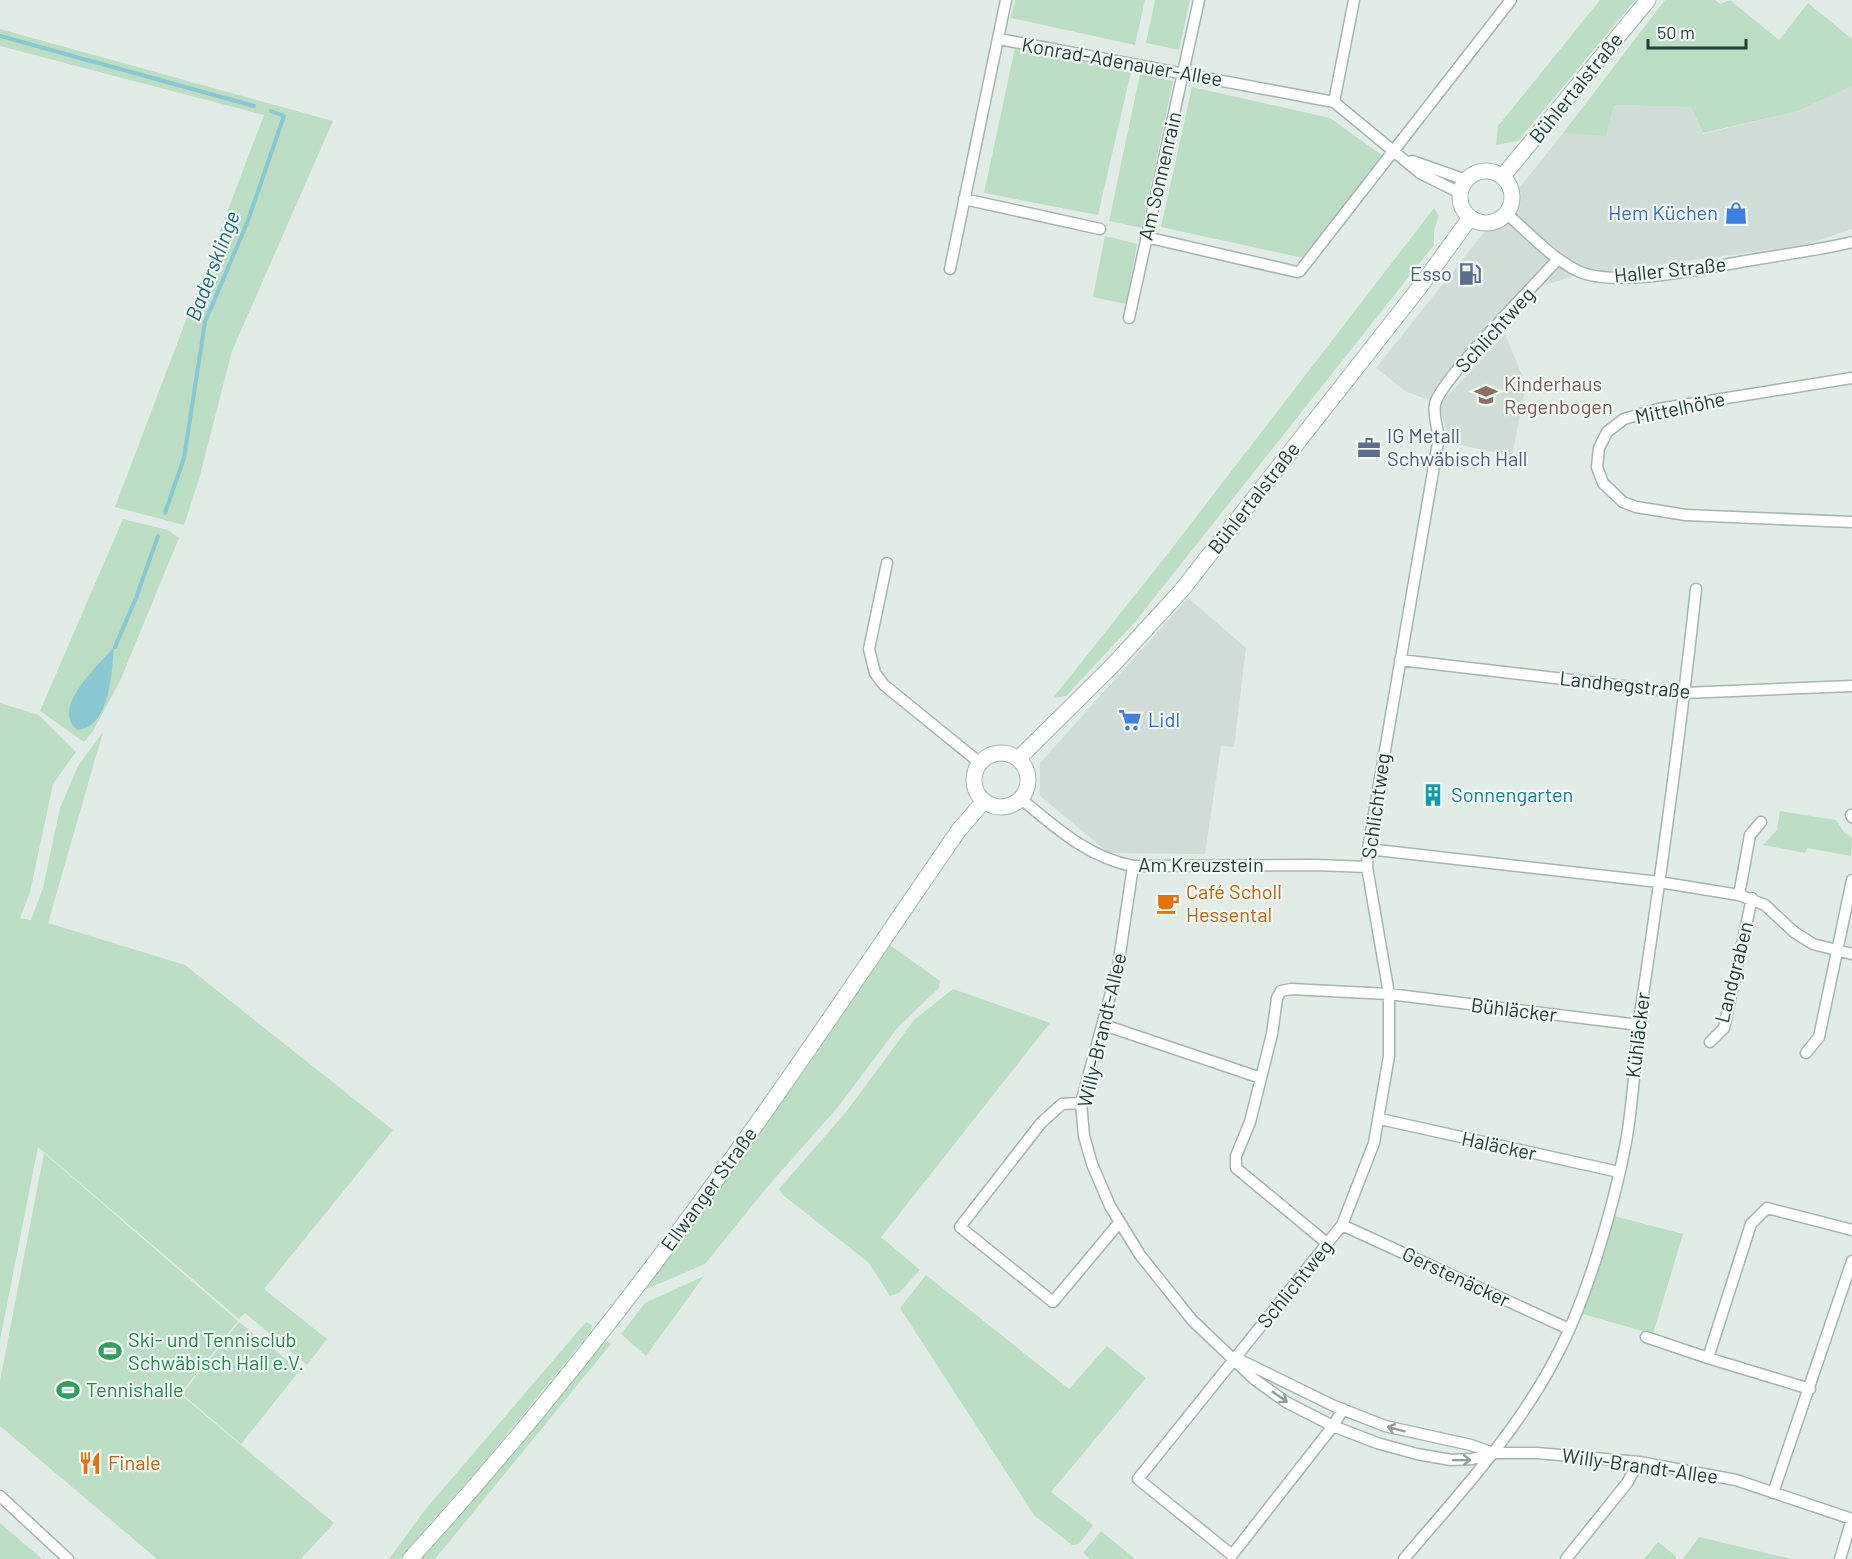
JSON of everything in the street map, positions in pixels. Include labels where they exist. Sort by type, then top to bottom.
[{"type":"main road","name":"Bühlertalstraße","points":[[1503,176],[1648,0]]},
{"type":"main road","points":[[1484,171],[1503,176],[1513,194],[1507,214],[1489,224],[1470,218],[1462,207],[1463,187],[1484,171]]},
{"type":"main road","name":"Bühlertalstraße","points":[[1018,759],[1112,666],[1181,591],[1419,288],[1470,218]]},
{"type":"main road","points":[[1002,753],[1018,759],[1027,774],[1025,791],[1020,798],[1006,806],[991,805],[984,801],[975,787],[976,770],[980,763],[994,754],[1002,753]]},
{"type":"main road","name":"Ellwanger Straße","points":[[411,1559],[455,1510],[588,1349],[674,1238],[742,1145],[959,830],[984,801]]},
{"type":"street","points":[[999,39],[1006,0]]},
{"type":"street","name":"Am Sonnenrain","points":[[1129,318],[1199,0]]},
{"type":"street","points":[[1354,0],[1334,102],[1393,151],[1463,187]]},
{"type":"street","points":[[1146,237],[1297,272],[1511,0]]},
{"type":"street","name":"Konrad-Adenauer-Allee","points":[[950,269],[999,39],[1334,102]]},
{"type":"street","points":[[964,199],[1100,229]]},
{"type":"street","name":"Haller Straße","points":[[1507,214],[1558,259],[1579,272],[1602,278],[1660,275],[1808,253],[1852,242]]},
{"type":"street","name":"Schlichtweg","points":[[1333,1426],[1232,1555],[1138,1479],[1342,1225],[1374,1143],[1380,1119],[1389,1056],[1389,994],[1367,867],[1368,849],[1439,437],[1435,406],[1439,394],[1558,259]]},
{"type":"street","name":"Mittelhöhe","points":[[1852,378],[1658,409],[1624,419],[1607,432],[1599,448],[1597,467],[1603,483],[1623,502],[1636,507],[1686,516],[1852,522]]},
{"type":"street","points":[[887,563],[869,649],[875,673],[884,685],[980,763]]},
{"type":"street","name":"Kühläcker","points":[[1404,1559],[1493,1453],[1544,1380],[1569,1329],[1597,1253],[1626,1142],[1696,589]]},
{"type":"street","name":"Landhegstraße","points":[[1400,660],[1684,693],[1852,686]]},
{"type":"street","name":"Am Kreuzstein","points":[[1020,798],[1088,850],[1116,862],[1133,866],[1367,867]]},
{"type":"street","name":"Landgraben","points":[[1739,896],[1750,835],[1761,822]]},
{"type":"street","points":[[1368,849],[1659,882]]},
{"type":"street","name":"Willy-Brandt-Allee","points":[[1133,866],[1118,968],[1081,1103],[1084,1136],[1092,1164],[1119,1223],[1140,1255],[1192,1320],[1236,1358],[1254,1378],[1286,1402],[1333,1426],[1377,1443],[1450,1460],[1472,1460],[1493,1453],[1537,1453],[1638,1462],[1736,1480],[1852,1519]]},
{"type":"street","points":[[1806,1053],[1819,1037],[1852,880]]},
{"type":"street","name":"Landgraben","points":[[1659,882],[1752,898],[1765,905],[1794,932],[1813,944],[1838,953],[1852,954]]},
{"type":"street","name":"Landgraben","points":[[1710,1042],[1724,1028],[1752,898]]},
{"type":"street","name":"Bühläcker","points":[[1261,1078],[1277,998],[1281,991],[1291,989],[1389,994],[1639,1025]]},
{"type":"street","points":[[1104,1025],[1261,1078],[1250,1122],[1236,1156],[1236,1168],[1328,1244]]},
{"type":"street","points":[[1081,1103],[1062,1104],[1041,1123],[960,1227],[1053,1302],[1119,1223]]},
{"type":"street","name":"Haläcker","points":[[1380,1119],[1619,1172]]},
{"type":"street","points":[[1708,1358],[1751,1224],[1757,1215],[1767,1208],[1852,1230]]},
{"type":"street","name":"Gerstenäcker","points":[[1342,1225],[1569,1329]]},
{"type":"street","points":[[1773,1493],[1852,1261]]},
{"type":"street","points":[[1646,1337],[1810,1389]]},
{"type":"street","name":"Willy-Brandt-Allee","points":[[1236,1358],[1343,1409],[1385,1426],[1471,1445],[1493,1453]]},
{"type":"street","points":[[1333,1426],[1343,1409]]},
{"type":"street","points":[[1566,1559],[1627,1483],[1638,1462]]},
{"type":"street","points":[[0,1496],[68,1559]]},
{"type":"street","points":[[1840,1559],[1852,1519]]},
{"type":"shaded area","points":[[1852,86],[1852,229],[1805,245],[1574,276],[1522,292],[1490,321],[1431,401],[1405,391],[1376,368],[1563,133],[1606,135],[1614,105],[1691,107],[1703,134],[1798,111]]},
{"type":"shaded area","name":"Kinderhaus Regenbogen","points":[[1505,334],[1526,385],[1512,456],[1446,442],[1446,428],[1439,405]]},
{"type":"shaded area","points":[[1188,598],[1246,648],[1234,747],[1221,746],[1205,854],[1109,853],[1040,796],[1040,763]]},
{"type":"green space","points":[[1015,0],[1145,0],[1135,45],[1011,18]]},
{"type":"green space","points":[[1155,0],[1190,0],[1179,50],[1146,43]]},
{"type":"green space","points":[[1600,0],[1635,0],[1518,141],[1496,145],[1498,126]]},
{"type":"green space","points":[[1665,0],[1715,0],[1720,4],[1730,0],[1779,40],[1808,3],[1852,39],[1852,86],[1798,111],[1703,133],[1691,107],[1614,105],[1606,136],[1563,133]]},
{"type":"green space","points":[[0,29],[333,121],[232,351],[199,479],[184,525],[115,507],[264,115],[0,46]]},
{"type":"green space","points":[[1015,48],[1131,72],[1098,215],[984,193]]},
{"type":"green space","points":[[1140,74],[1173,81],[1142,228],[1109,221]]},
{"type":"green space","points":[[1192,87],[1330,118],[1383,156],[1303,258],[1161,227]]},
{"type":"green space","points":[[1434,208],[1439,216],[1434,230],[1434,245],[1135,622],[1066,696],[1053,698],[1166,556]]},
{"type":"green space","points":[[1105,236],[1137,244],[1126,304],[1093,297]]},
{"type":"green space","points":[[123,519],[168,530],[179,538],[120,681],[93,731],[84,742],[40,711]]},
{"type":"green space","points":[[0,703],[39,715],[76,752],[53,784],[30,892],[20,918],[31,920],[43,888],[60,808],[78,766],[103,732],[48,923],[185,965],[393,1130],[264,1289],[327,1339],[307,1365],[245,1313],[239,1319],[38,1147],[0,1340]]},
{"type":"green space","points":[[1780,811],[1836,820],[1844,832],[1852,838],[1851,856],[1807,848],[1805,853],[1763,845],[1777,830]]},
{"type":"green space","points":[[890,945],[940,981],[939,988],[899,1026],[838,1107],[768,1186],[705,1264],[644,1290],[805,1070]]},
{"type":"green space","points":[[953,989],[1050,1023],[881,1237],[920,1270],[899,1293],[890,1296],[869,1263],[783,1195],[779,1189],[846,1112],[914,1020]]},
{"type":"green space","name":"Ski- und Tennisclub Schwäbisch Hall e.V.","points":[[44,1153],[238,1321],[180,1394],[334,1523],[301,1559],[157,1559],[0,1426],[0,1381]]},
{"type":"green space","points":[[1614,1216],[1683,1234],[1653,1334],[1579,1313],[1600,1263]]},
{"type":"green space","points":[[926,1275],[1069,1389],[1107,1346],[1146,1378],[1051,1492],[1093,1525],[1079,1544],[1072,1545],[1034,1515],[900,1308]]},
{"type":"green space","points":[[704,1276],[646,1356],[621,1334],[645,1303]]},
{"type":"green space","points":[[239,1322],[300,1370],[241,1444],[182,1394]]},
{"type":"green space","points":[[586,1322],[592,1325],[591,1331],[486,1460],[399,1559],[389,1559],[424,1511]]},
{"type":"green space","points":[[607,1341],[611,1344],[435,1559],[421,1559],[528,1436],[596,1350]]},
{"type":"green space","points":[[0,1523],[42,1559],[0,1559]]},
{"type":"green space","points":[[1101,1531],[1135,1559],[1090,1559],[1083,1553]]},
{"type":"green space","points":[[1699,1537],[1792,1559],[1683,1559]]},
{"type":"green space","points":[[1658,1542],[1676,1556],[1676,1559],[1644,1559]]},
{"type":"water","points":[[114,647],[110,683],[103,709],[89,727],[78,730],[71,721],[69,711],[73,699],[88,676]]},
{"type":"waterway","name":"Badersklinge","points":[[0,36],[254,106]]},
{"type":"waterway","name":"Badersklinge","points":[[165,513],[184,458],[205,322],[247,223],[284,116],[271,111]]},
{"type":"waterway","name":"Badersklinge","points":[[115,647],[136,598],[158,536]]},
{"type":"place","name":"Hem Küchen","points":[[1736,213]]},
{"type":"place","name":"Esso","points":[[1470,274]]},
{"type":"place","name":"Kinderhaus Regenbogen","points":[[1486,395]]},
{"type":"place","name":"IG Metall Schwäbisch Hall","points":[[1369,448]]},
{"type":"place","name":"Lidl","points":[[1130,720]]},
{"type":"place","name":"Sonnengarten","points":[[1433,795]]},
{"type":"place","name":"Café Scholl Hessental","points":[[1168,903]]},
{"type":"place","name":"Ski- und Tennisclub Schwäbisch Hall e.V.","points":[[110,1351]]},
{"type":"place","name":"Tennishalle","points":[[68,1390]]},
{"type":"place","name":"Finale","points":[[90,1463]]}]
